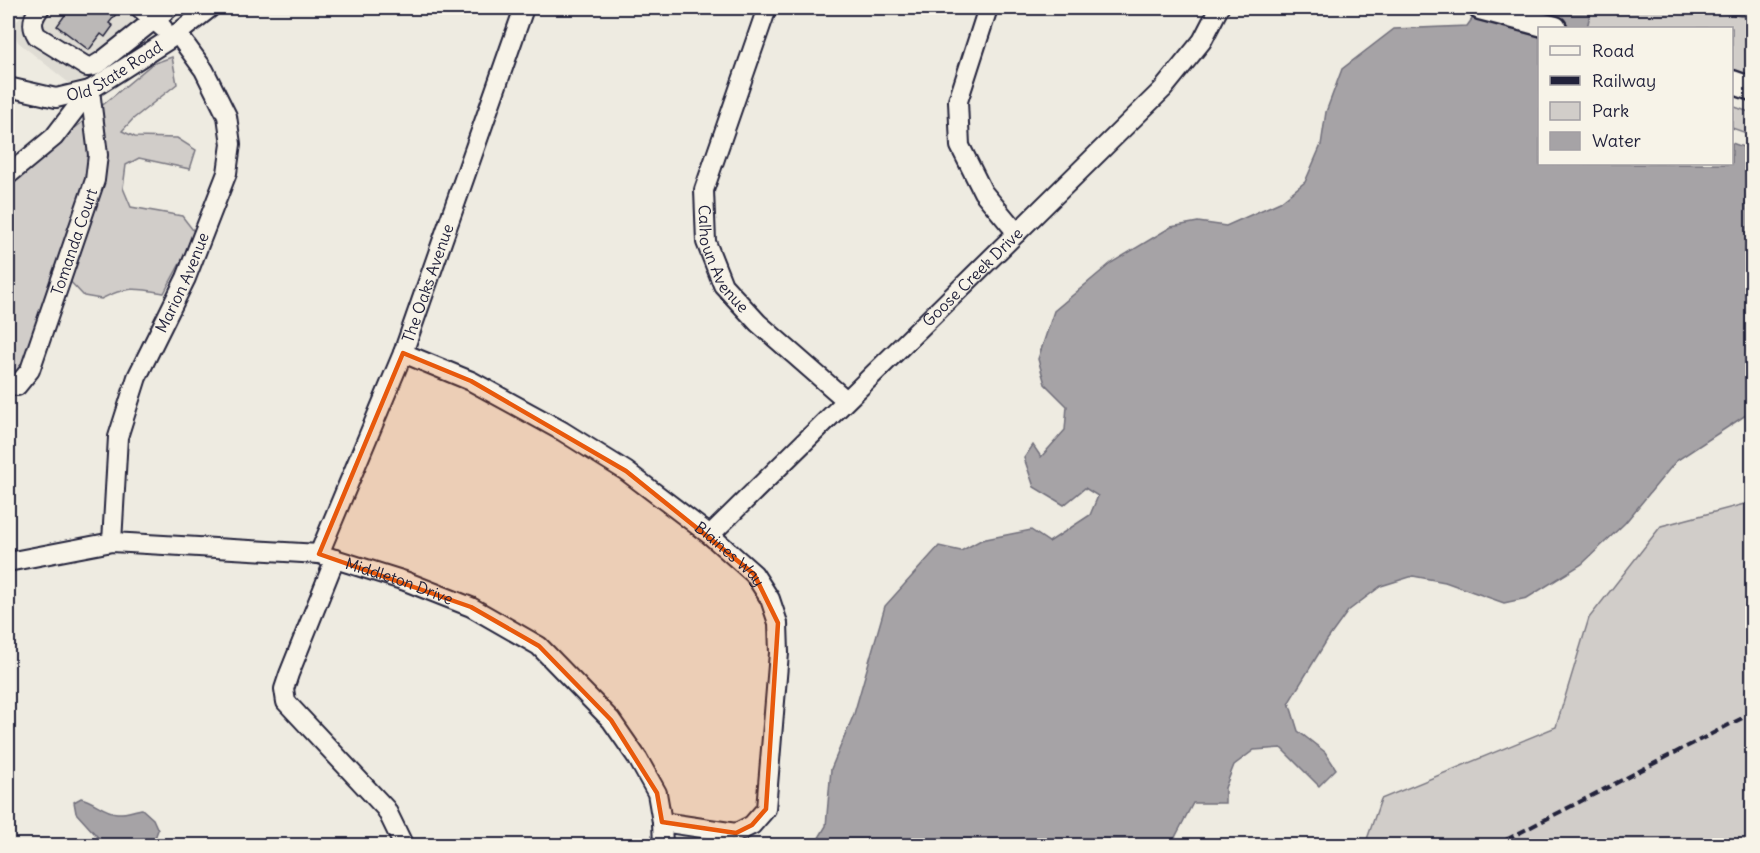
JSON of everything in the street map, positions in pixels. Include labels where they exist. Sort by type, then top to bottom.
[{"type":"main road","points":[[1480,8],[1550,27]]},
{"type":"main road","points":[[1733,83],[1752,89]]},
{"type":"street","points":[[40,8],[33,22],[33,30],[37,36],[87,67],[102,61],[169,8]]},
{"type":"street","points":[[140,8],[154,20],[179,32]]},
{"type":"street","points":[[174,8],[179,32]]},
{"type":"street","name":"Old State Road","points":[[8,87],[56,98],[90,90],[179,32],[210,8]]},
{"type":"street","name":"The Oaks Avenue","points":[[404,846],[386,809],[286,702],[284,689],[327,557],[403,353],[524,8]]},
{"type":"street","name":"Calhoun Avenue","points":[[767,8],[704,190],[706,242],[723,285],[758,323],[846,400]]},
{"type":"street","points":[[988,8],[958,101],[960,146],[983,192],[1017,233]]},
{"type":"street","name":"Goose Creek Drive","points":[[710,536],[1163,89],[1202,40],[1219,8]]},
{"type":"street","name":"Marion Avenue","points":[[112,542],[118,437],[137,376],[186,278],[227,173],[231,144],[226,116],[218,98],[204,70],[179,32]]},
{"type":"street","points":[[8,175],[54,137],[90,90]]},
{"type":"street","name":"Tomanda Court","points":[[17,386],[30,370],[95,180],[98,155],[90,90]]},
{"type":"street","name":"Blaines Way","points":[[403,353],[471,381],[562,431],[626,471],[710,536],[754,574],[770,599],[778,623],[778,653],[765,809],[752,825],[736,833],[662,822]]},
{"type":"street","name":"Middleton Drive","points":[[8,562],[112,542],[327,557],[405,581],[471,607],[539,646],[611,720],[638,759],[657,793],[663,846]]},
{"type":"highlighted area","points":[[403,353],[471,381],[626,471],[754,574],[778,623],[766,809],[752,825],[736,833],[662,822],[657,793],[611,720],[539,646],[471,607],[319,554]]},
{"type":"shaded area","points":[[26,8],[187,8],[103,73],[69,83],[18,42],[12,28]]},
{"type":"green space","points":[[1595,8],[1699,8],[1752,18],[1752,89],[1733,82],[1733,27],[1571,27]]},
{"type":"green space","points":[[172,57],[177,84],[133,119],[122,131],[135,137],[177,138],[196,150],[190,169],[139,158],[126,165],[123,188],[131,207],[182,216],[196,234],[164,293],[132,289],[101,299],[84,296],[66,277],[34,353],[8,394],[8,184],[152,64]]},
{"type":"green space","points":[[1733,106],[1752,113],[1752,135],[1733,128]]},
{"type":"green space","points":[[1752,502],[1752,845],[1365,845],[1381,799],[1556,727],[1589,618],[1661,526]]},
{"type":"water","points":[[1480,8],[1595,8],[1591,10],[1587,27],[1538,27],[1538,165],[1733,165],[1733,143],[1752,150],[1752,411],[1676,461],[1625,523],[1582,564],[1527,598],[1504,603],[1445,582],[1413,576],[1381,586],[1348,611],[1327,640],[1289,702],[1298,731],[1325,752],[1336,769],[1319,786],[1281,748],[1254,750],[1234,765],[1225,788],[1225,803],[1193,803],[1171,845],[814,846],[826,826],[831,769],[854,714],[885,606],[939,546],[961,551],[981,540],[1031,530],[1049,542],[1090,515],[1098,496],[1085,488],[1064,505],[1034,487],[1024,458],[1033,445],[1041,457],[1065,430],[1067,406],[1045,384],[1038,359],[1054,311],[1111,263],[1171,227],[1198,222],[1226,226],[1280,202],[1305,182],[1321,145],[1326,112],[1342,69],[1394,29],[1467,26]]},
{"type":"water","points":[[1699,8],[1752,8],[1752,18]]},
{"type":"water","points":[[81,798],[117,813],[142,809],[153,819],[158,830],[155,838],[158,845],[105,845],[76,813],[74,802]]},
{"type":"building","points":[[70,8],[121,8],[109,23],[113,26],[105,37],[101,34],[89,50],[57,26]]},
{"type":"railway","points":[[1494,846],[1752,713]]}]
